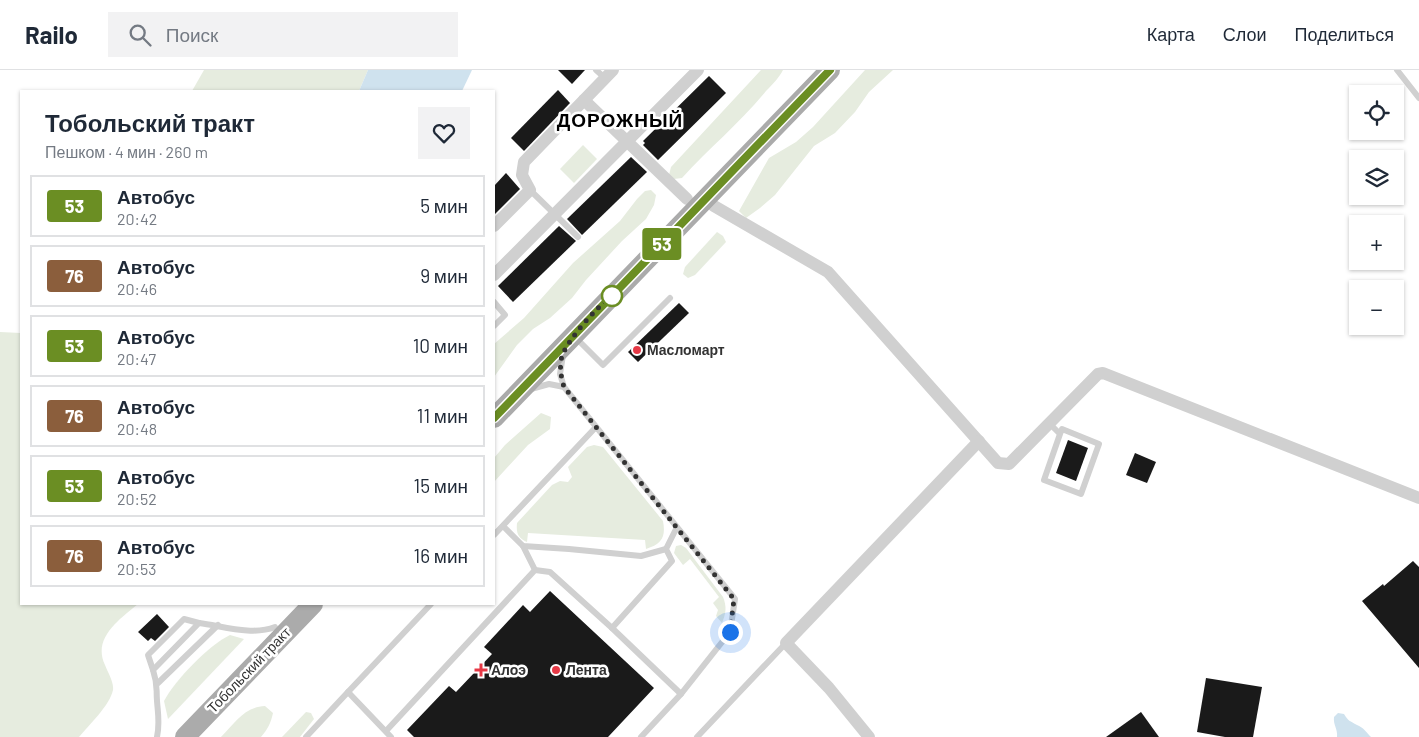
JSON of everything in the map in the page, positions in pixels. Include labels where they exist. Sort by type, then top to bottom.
[{"type":"main road","points":[[495,417],[574,335],[812,70]]},
{"type":"main road","points":[[495,399],[696,199],[830,70]]},
{"type":"main road","name":"Тобольский тракт","points":[[169,737],[296,605]]},
{"type":"main road","name":"Тобольский тракт","points":[[187,735],[312,605]]},
{"type":"street","points":[[495,274],[698,70]]},
{"type":"street","points":[[495,225],[530,190],[522,175],[524,162],[584,100],[605,73]]},
{"type":"street","points":[[584,100],[628,141],[696,199],[714,206],[828,272],[998,463],[1009,464],[1098,374],[1103,373],[1419,498]]},
{"type":"street","points":[[870,737],[786,643],[980,441]]},
{"type":"lane","points":[[1397,70],[1419,98]]},
{"type":"lane","points":[[530,190],[578,237]]},
{"type":"lane","points":[[641,737],[681,694],[730,632],[734,599],[564,387],[560,374],[562,357],[574,335],[603,365],[670,298]]},
{"type":"lane","points":[[495,303],[505,315],[495,325]]},
{"type":"lane","points":[[515,396],[549,384],[564,387]]},
{"type":"lane","points":[[1049,424],[1060,434]]},
{"type":"lane","points":[[495,535],[596,427]]},
{"type":"lane","points":[[1062,429],[1099,444],[1081,494],[1044,480],[1060,434],[1062,429]]},
{"type":"lane","points":[[503,526],[523,546],[535,570]]},
{"type":"lane","points":[[523,546],[641,556],[666,549],[676,529]]},
{"type":"lane","points":[[612,628],[672,561],[666,549]]},
{"type":"lane","points":[[535,570],[550,572],[681,694]]},
{"type":"lane","points":[[386,731],[535,570]]},
{"type":"lane","points":[[306,737],[430,605]]},
{"type":"lane","points":[[157,737],[159,724],[156,700],[158,683],[148,655],[184,620],[254,631],[275,627]]},
{"type":"lane","points":[[153,670],[199,623]]},
{"type":"lane","points":[[158,683],[218,625]]},
{"type":"lane","points":[[697,737],[786,643]]},
{"type":"lane","points":[[348,692],[391,737]]},
{"type":"shaded area","points":[[204,70],[368,70],[359,90],[193,90]]},
{"type":"shaded area","points":[[761,70],[783,70],[780,76],[746,114],[682,178],[674,179],[669,175],[671,167]]},
{"type":"shaded area","points":[[865,70],[893,70],[869,92],[855,112],[835,133],[814,146],[775,195],[746,218],[739,211],[769,158],[796,142],[813,127]]},
{"type":"shaded area","points":[[583,145],[597,159],[574,183],[560,169]]},
{"type":"shaded area","points":[[651,190],[656,195],[654,205],[646,219],[622,241],[572,298],[550,318],[533,329],[517,345],[495,376],[495,343],[524,318],[573,263],[620,221],[645,191]]},
{"type":"shaded area","points":[[717,232],[723,236],[726,242],[695,275],[688,278],[683,274],[685,267]]},
{"type":"shaded area","points":[[0,332],[20,333],[20,605],[137,605],[116,623],[105,638],[102,646],[102,655],[112,681],[113,690],[104,708],[79,737],[0,737]]},
{"type":"shaded area","points":[[541,413],[551,417],[550,429],[528,445],[495,481],[495,457],[505,445]]},
{"type":"shaded area","points":[[594,445],[603,447],[663,521],[664,531],[662,539],[656,545],[646,549],[645,540],[528,533],[527,542],[522,539],[517,532],[517,523],[552,485],[560,481],[568,482],[572,477],[568,467],[587,447]]},
{"type":"shaded area","points":[[681,545],[686,548],[723,597],[726,610],[722,623],[716,616],[718,610],[713,603],[719,597],[690,559],[683,565],[674,553],[676,546]]},
{"type":"shaded area","points":[[230,635],[244,639],[168,719],[164,701],[176,683],[212,647]]},
{"type":"shaded area","points":[[265,706],[273,713],[261,737],[221,737],[251,709]]},
{"type":"shaded area","points":[[306,712],[311,713],[314,719],[300,737],[282,737]]},
{"type":"water","points":[[368,70],[472,70],[462,90],[359,90]]},
{"type":"water","points":[[1338,713],[1344,714],[1348,720],[1361,727],[1371,737],[1337,737],[1334,717]]},
{"type":"building","points":[[558,70],[585,70],[572,84]]},
{"type":"building","points":[[709,76],[726,93],[658,160],[643,145],[645,143],[643,141]]},
{"type":"building","points":[[558,90],[570,103],[524,151],[511,138]]},
{"type":"building","points":[[631,157],[647,172],[582,235],[567,219]]},
{"type":"building","points":[[506,173],[520,189],[495,214],[495,185]]},
{"type":"building","points":[[559,226],[576,241],[513,302],[498,286]]},
{"type":"building","points":[[679,303],[689,313],[638,362],[628,352]]},
{"type":"building","points":[[1068,440],[1088,448],[1076,481],[1056,473]]},
{"type":"building","points":[[1135,453],[1156,462],[1147,483],[1126,475]]},
{"type":"building","points":[[1413,561],[1419,567],[1419,668],[1362,601],[1383,584],[1384,586]]},
{"type":"building","name":"Лента","points":[[550,591],[654,688],[608,737],[414,737],[407,730],[449,686],[456,692],[492,654],[484,647],[523,605],[530,612]]},
{"type":"building","points":[[157,614],[169,627],[155,641],[151,638],[148,641],[138,632]]},
{"type":"building","points":[[1206,678],[1262,687],[1253,737],[1225,737],[1197,732]]},
{"type":"building","points":[[1141,712],[1159,737],[1106,737]]},
{"type":"bus line","name":"53","points":[[495,417],[830,70]]},
{"type":"place","name":"Масломарт","points":[[637,350]]},
{"type":"place","name":"Алоэ","points":[[481,670]]},
{"type":"place","name":"Лента","points":[[556,670]]},
{"type":"district","name":"ДОРОЖНЫЙ","points":[[620,120]]},
{"type":"route","points":[[612,296],[574,335],[562,357],[560,374],[564,387],[734,599],[730,632]]}]
